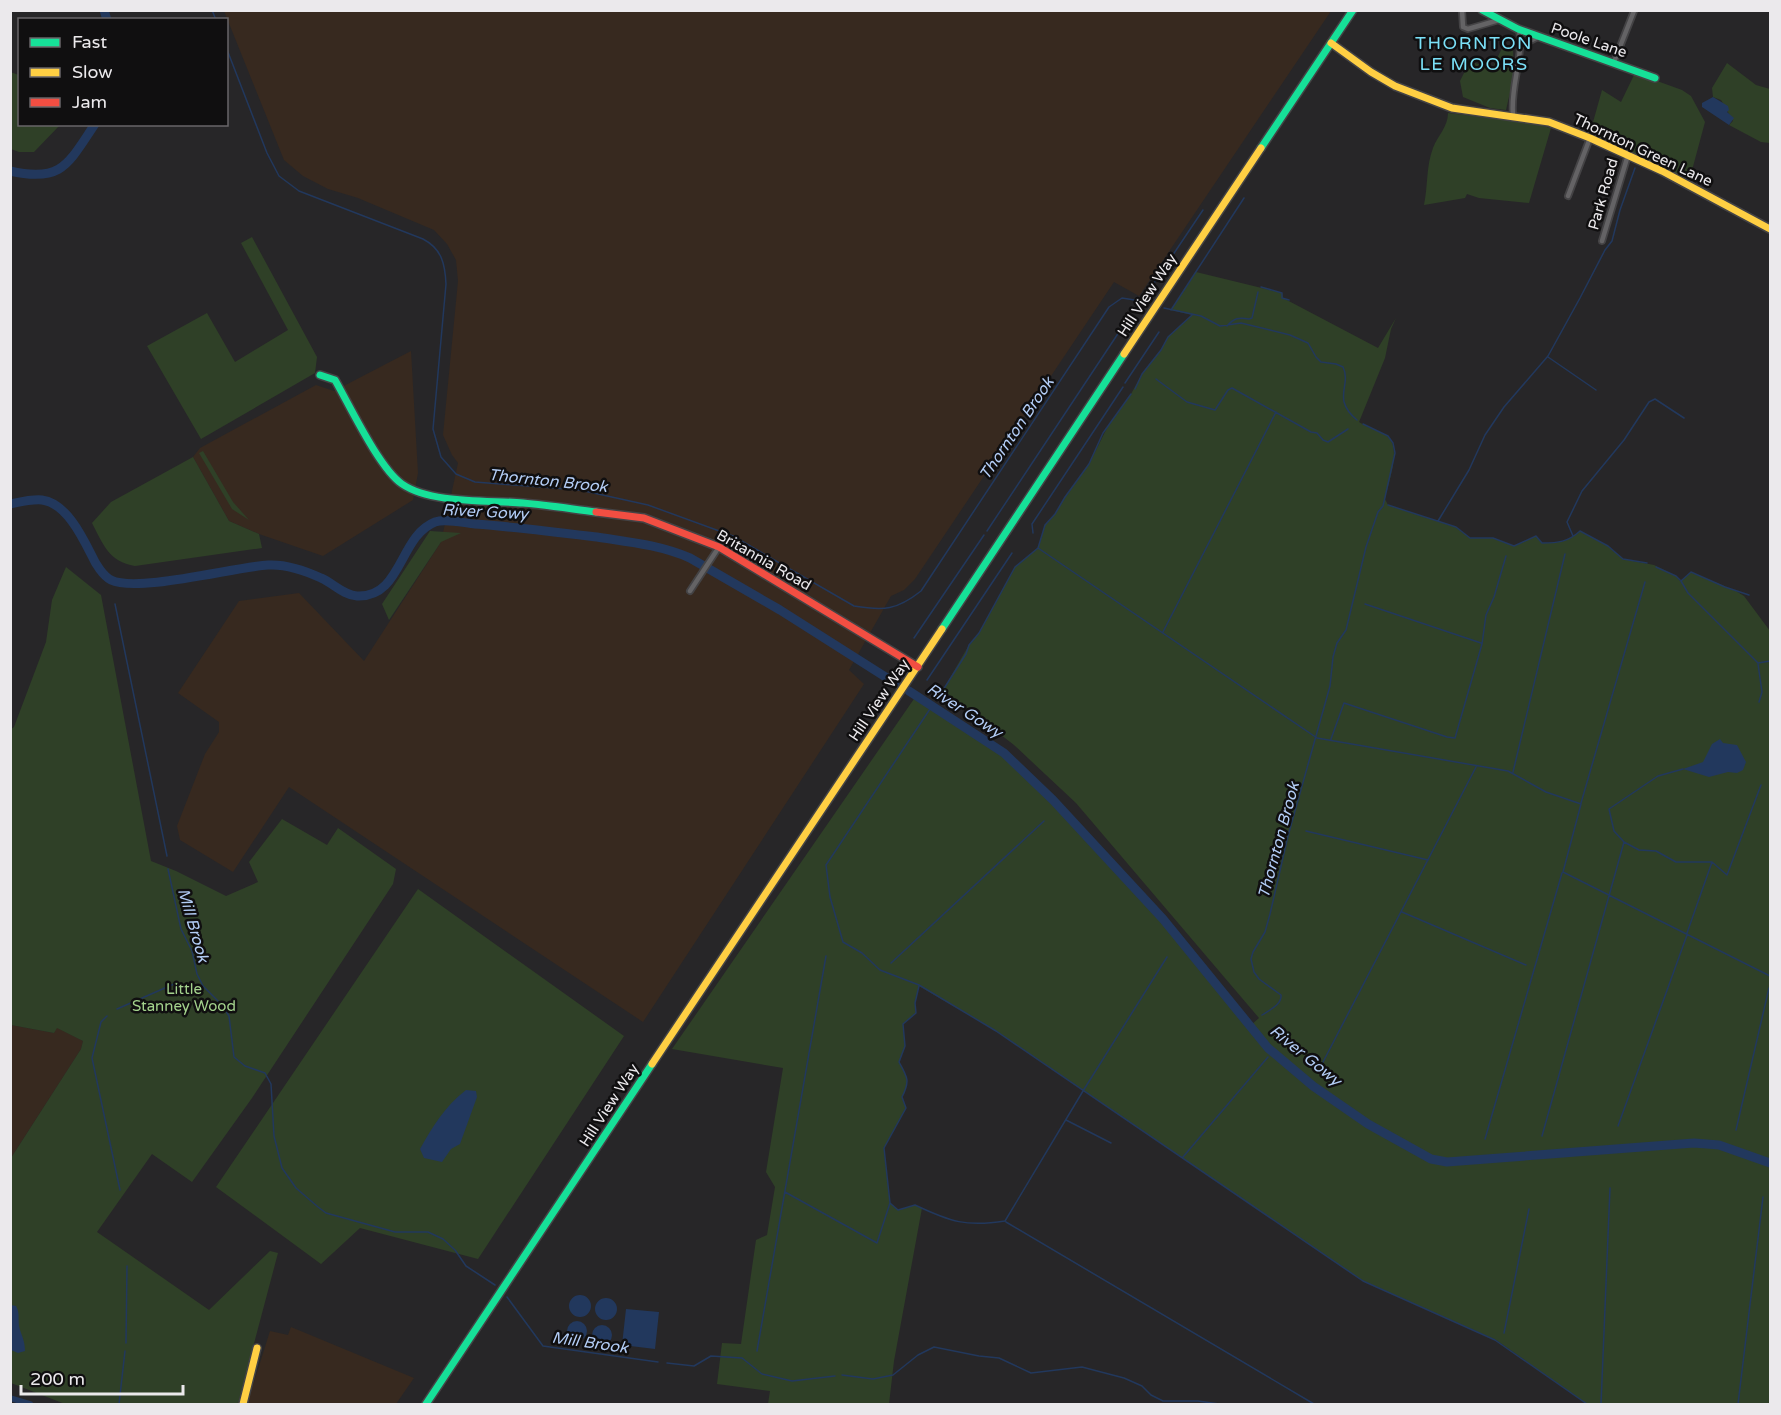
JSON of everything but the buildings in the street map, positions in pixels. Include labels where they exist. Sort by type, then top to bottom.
[{"type":"main road","name":"Hill View Way","points":[[426,1404],[1353,10]]},
{"type":"main road","name":"Poole Lane","points":[[1482,10],[1518,29],[1655,78]]},
{"type":"main road","name":"Thornton Green Lane","points":[[1331,43],[1395,86],[1452,108],[1549,122],[1628,155],[1770,229]]},
{"type":"main road","name":"Britannia Road","points":[[320,375],[335,380],[385,467],[402,484],[429,495],[522,503],[644,518],[719,547],[918,667]]},
{"type":"main road","points":[[243,1404],[257,1348]]},
{"type":"street","points":[[1462,10],[1463,27],[1468,29],[1500,20]]},
{"type":"street","points":[[1614,62],[1634,12]]},
{"type":"street","points":[[1513,115],[1512,104],[1522,45],[1518,29]]},
{"type":"street","points":[[1522,45],[1540,37]]},
{"type":"street","points":[[1568,196],[1590,138]]},
{"type":"street","name":"Park Road","points":[[1602,241],[1628,155]]},
{"type":"street","points":[[690,591],[719,547]]},
{"type":"shaded area","points":[[224,11],[1331,11],[1139,296],[1114,282],[915,579],[904,590],[891,596],[849,670],[864,684],[643,1022],[289,787],[233,872],[180,840],[177,826],[205,754],[219,732],[219,722],[178,693],[239,601],[299,593],[364,661],[441,542],[458,463],[443,435],[458,281],[456,260],[447,244],[434,230],[358,198],[328,189],[303,176],[284,160]]},
{"type":"shaded area","points":[[411,351],[418,473],[413,500],[323,556],[229,521],[193,457],[200,448],[316,385],[334,391]]},
{"type":"shaded area","points":[[11,1025],[54,1033],[56,1027],[83,1041],[81,1049],[11,1158]]},
{"type":"shaded area","points":[[291,1327],[414,1378],[396,1404],[247,1404],[270,1331],[288,1335]]},
{"type":"green space","points":[[1503,46],[1513,50],[1514,75],[1506,110],[1490,108],[1463,97],[1460,81],[1470,61],[1492,69]]},
{"type":"green space","points":[[1727,63],[1756,85],[1770,89],[1770,143],[1761,142],[1729,125],[1733,121],[1721,100],[1713,97],[1712,88]]},
{"type":"green space","points":[[10,72],[18,75],[18,126],[59,126],[34,152],[19,152],[11,149]]},
{"type":"green space","points":[[1635,73],[1682,90],[1691,96],[1705,122],[1691,174],[1685,179],[1590,133],[1602,90],[1621,102]]},
{"type":"green space","points":[[1448,113],[1526,122],[1551,128],[1529,203],[1479,198],[1467,194],[1465,198],[1424,205],[1431,155],[1446,123]]},
{"type":"green space","points":[[252,237],[317,357],[315,373],[201,439],[147,346],[207,313],[235,362],[288,330],[241,243]]},
{"type":"green space","points":[[1196,272],[1282,293],[1283,298],[1378,348],[1396,318],[1391,329],[1385,358],[1359,422],[1386,435],[1391,440],[1394,456],[1385,499],[1388,505],[1456,527],[1470,538],[1493,538],[1514,546],[1536,536],[1542,543],[1562,541],[1580,531],[1608,546],[1623,559],[1654,565],[1676,576],[1680,581],[1691,572],[1736,591],[1744,596],[1770,631],[1770,1404],[1587,1404],[1496,1340],[1363,1281],[996,1031],[919,986],[915,1003],[916,1013],[903,1024],[905,1046],[899,1062],[907,1080],[902,1097],[906,1108],[884,1148],[890,1203],[898,1210],[915,1205],[922,1208],[894,1361],[889,1404],[768,1404],[770,1391],[717,1384],[722,1343],[741,1344],[756,1240],[767,1235],[775,1187],[766,1172],[783,1068],[672,1049],[916,696],[1004,753],[1053,800],[1163,919],[1250,1026],[1259,1018],[1076,803],[1014,745],[943,690],[969,645],[979,633],[1015,567],[1038,548],[1045,525],[1089,464],[1108,426],[1142,374],[1168,337],[1192,315],[1171,310]]},
{"type":"green space","points":[[203,451],[233,502],[249,520],[232,509],[199,453]]},
{"type":"green space","points":[[193,457],[229,521],[259,534],[262,548],[135,566],[119,561],[108,551],[92,523],[111,502]]},
{"type":"green space","points":[[430,531],[461,533],[441,542],[389,620],[382,604]]},
{"type":"green space","name":"Little Stanney Wood","points":[[66,567],[101,595],[151,861],[226,896],[258,882],[249,862],[282,819],[327,845],[338,828],[396,869],[393,884],[252,1098],[192,1182],[152,1154],[97,1232],[209,1310],[270,1251],[278,1253],[238,1404],[65,1404],[11,1383],[11,1158],[81,1049],[83,1041],[57,1028],[54,1033],[11,1025],[10,730],[14,727],[46,642],[52,600]]},
{"type":"green space","points":[[418,889],[624,1036],[478,1259],[360,1228],[321,1264],[216,1187]]},
{"type":"water","points":[[1713,97],[1728,106],[1727,112],[1734,118],[1729,125],[1702,107],[1702,103]]},
{"type":"water","points":[[1720,739],[1723,743],[1737,745],[1746,762],[1743,770],[1709,777],[1683,769],[1703,762],[1712,744]]},
{"type":"water","points":[[466,1090],[476,1091],[477,1097],[460,1144],[451,1149],[442,1162],[424,1158],[420,1149],[430,1132],[446,1110]]},
{"type":"water","points":[[580,1295],[590,1302],[591,1306],[584,1316],[580,1317],[570,1310],[569,1306],[576,1296]]},
{"type":"water","points":[[606,1298],[616,1305],[617,1309],[610,1319],[606,1320],[596,1313],[595,1309],[602,1299]]},
{"type":"water","points":[[11,1305],[16,1306],[17,1309],[24,1344],[25,1351],[18,1353],[11,1350]]},
{"type":"water","points":[[626,1309],[659,1312],[655,1349],[622,1345]]},
{"type":"water","points":[[573,1321],[581,1321],[587,1327],[587,1335],[581,1341],[573,1341],[567,1335],[567,1327]]},
{"type":"water","points":[[598,1325],[606,1325],[612,1331],[612,1339],[606,1345],[598,1345],[592,1339],[592,1331]]},
{"type":"waterway","name":"River Gowy","points":[[104,10],[106,18]]},
{"type":"waterway","name":"Thornton Brook","points":[[212,10],[215,18]]},
{"type":"waterway","name":"Thornton Brook","points":[[228,52],[267,153],[279,176],[299,191],[423,239],[438,252],[445,270],[446,284],[433,429],[441,457],[456,474],[475,482],[580,490],[648,505],[733,536],[854,606],[890,608],[905,602],[921,591],[1109,307],[1122,298],[1147,302]]},
{"type":"waterway","name":"River Gowy","points":[[10,171],[27,174],[53,172],[70,160],[94,126]]},
{"type":"waterway","points":[[1438,521],[1469,470],[1485,435],[1504,407],[1548,356],[1612,241],[1635,168]]},
{"type":"waterway","points":[[1171,310],[1244,198]]},
{"type":"waterway","points":[[1152,286],[1203,210]]},
{"type":"waterway","points":[[1261,287],[1282,293],[1282,298],[1289,300]]},
{"type":"waterway","points":[[1227,326],[1237,319],[1252,318],[1258,292]]},
{"type":"waterway","name":"Thornton Brook","points":[[1164,308],[1201,316],[1220,326],[1241,323],[1290,335],[1308,343],[1321,362],[1343,367],[1345,405],[1357,420]]},
{"type":"waterway","points":[[1135,389],[1142,374],[1168,337],[1192,315]]},
{"type":"waterway","points":[[987,531],[1129,317]]},
{"type":"waterway","points":[[1125,383],[1159,332]]},
{"type":"waterway","points":[[1548,357],[1596,390]]},
{"type":"waterway","points":[[1156,379],[1187,402],[1215,410],[1228,390],[1232,388],[1311,432],[1317,433],[1328,442],[1348,429]]},
{"type":"waterway","points":[[1033,533],[1032,524],[1123,387]]},
{"type":"waterway","points":[[1131,394],[1103,433],[1089,464],[1045,525],[1038,548],[1317,738],[1508,771],[1546,792],[1581,804],[1563,872],[1770,976]]},
{"type":"waterway","points":[[1573,536],[1567,522],[1582,491],[1624,440],[1649,402],[1655,399],[1684,418]]},
{"type":"waterway","points":[[1163,632],[1276,412]]},
{"type":"waterway","name":"Thornton Brook","points":[[1262,1015],[1279,1002],[1281,995],[1259,979],[1254,972],[1251,959],[1265,932],[1288,836],[1330,686],[1333,657],[1337,643],[1346,630],[1366,547],[1378,512],[1383,506],[1395,453],[1393,443],[1388,436],[1363,424]]},
{"type":"waterway","name":"River Gowy","points":[[10,504],[42,500],[59,507],[78,530],[102,572],[111,580],[124,583],[163,581],[275,565],[309,573],[352,595],[372,594],[392,577],[423,529],[444,520],[644,544],[690,558],[780,610],[895,683]]},
{"type":"waterway","points":[[1388,505],[1456,527],[1470,538],[1493,538],[1514,546],[1536,536],[1542,543],[1562,541],[1580,531],[1608,546],[1623,559],[1647,563]]},
{"type":"waterway","points":[[914,638],[984,535]]},
{"type":"waterway","points":[[943,690],[966,654],[969,645],[979,633],[1015,567],[1038,548]]},
{"type":"waterway","points":[[927,680],[1012,553]]},
{"type":"waterway","points":[[1513,772],[1565,554]]},
{"type":"waterway","points":[[1331,739],[1344,703],[1455,738],[1482,644],[1486,615],[1506,556]]},
{"type":"waterway","points":[[1656,567],[1680,580]]},
{"type":"waterway","points":[[1749,595],[1691,572],[1681,581],[1688,593],[1758,663],[1770,661]]},
{"type":"waterway","points":[[1581,803],[1645,582]]},
{"type":"waterway","name":"Mill Brook","points":[[115,604],[167,856]]},
{"type":"waterway","points":[[1365,604],[1481,643]]},
{"type":"waterway","points":[[1758,664],[1762,692],[1759,702]]},
{"type":"waterway","name":"River Gowy","points":[[909,691],[1004,753],[1053,800],[1163,919],[1268,1048],[1313,1086],[1368,1124],[1431,1159],[1447,1162],[1694,1143],[1719,1145],[1770,1163]]},
{"type":"waterway","points":[[932,706],[826,865],[830,897],[843,942],[862,953],[880,970],[919,985],[996,1031],[1363,1281],[1495,1340],[1587,1404]]},
{"type":"waterway","points":[[1322,1064],[1476,767]]},
{"type":"waterway","points":[[1683,769],[1658,776],[1609,809],[1614,831],[1624,842],[1639,850],[1656,851],[1676,862],[1712,862]]},
{"type":"waterway","points":[[1687,933],[1712,862],[1727,875],[1761,785]]},
{"type":"waterway","points":[[891,963],[1044,821]]},
{"type":"waterway","points":[[1306,831],[1428,860]]},
{"type":"waterway","points":[[1542,1136],[1624,842]]},
{"type":"waterway","name":"Mill Brook","points":[[168,869],[181,929],[192,951],[197,974],[203,986],[222,1005],[229,1016],[234,1057],[245,1066],[265,1073],[271,1084],[274,1136],[282,1168],[296,1188],[326,1213],[395,1232],[428,1232],[443,1239],[455,1250],[466,1266],[495,1285]]},
{"type":"waterway","points":[[1485,1139],[1562,873]]},
{"type":"waterway","points":[[1402,912],[1526,965]]},
{"type":"waterway","points":[[1618,1126],[1687,935]]},
{"type":"waterway","points":[[757,1351],[826,956]]},
{"type":"waterway","points":[[890,1203],[898,1210],[915,1205],[959,1222],[1005,1221],[1167,957]]},
{"type":"waterway","points":[[117,1009],[174,984]]},
{"type":"waterway","points":[[785,1192],[877,1243],[890,1203],[884,1148],[906,1108],[902,1097],[907,1080],[899,1062],[905,1046],[903,1024],[916,1013],[915,1003],[919,986]]},
{"type":"waterway","points":[[1736,1130],[1769,988]]},
{"type":"waterway","points":[[107,1016],[101,1022],[92,1058],[120,1190]]},
{"type":"waterway","points":[[1183,1157],[1268,1057]]},
{"type":"waterway","points":[[1066,1120],[1111,1143]]},
{"type":"waterway","points":[[1601,1404],[1610,1188]]},
{"type":"waterway","points":[[1738,1404],[1763,1197]]},
{"type":"waterway","points":[[1504,1333],[1529,1209]]},
{"type":"waterway","points":[[1006,1222],[1314,1404]]},
{"type":"waterway","points":[[126,1343],[127,1266]]},
{"type":"waterway","name":"Mill Brook","points":[[507,1297],[543,1346],[658,1362]]},
{"type":"waterway","name":"Mill Brook","points":[[842,1375],[873,1379],[893,1375],[918,1355],[934,1347],[999,1358],[1031,1373],[1082,1367],[1124,1378],[1142,1386],[1151,1395],[1163,1401],[1198,1401],[1219,1404]]},
{"type":"waterway","points":[[119,1404],[125,1351]]},
{"type":"waterway","name":"Mill Brook","points":[[667,1363],[694,1366],[711,1356],[742,1358],[762,1374],[792,1381],[835,1376]]},
{"type":"waterway","points":[[10,1398],[30,1404]]},
{"type":"traffic: fast","points":[[1261,148],[1353,10]]},
{"type":"traffic: fast","points":[[1482,10],[1518,29],[1655,78]]},
{"type":"traffic: fast","points":[[942,629],[1124,354]]},
{"type":"traffic: fast","points":[[320,375],[335,380],[384,465],[402,484],[414,490],[444,498],[523,503],[596,512]]},
{"type":"traffic: fast","points":[[426,1404],[652,1064]]},
{"type":"traffic: slow","points":[[1331,43],[1395,86],[1452,108],[1549,122],[1662,171],[1770,229]]},
{"type":"traffic: slow","points":[[1124,354],[1261,148]]},
{"type":"traffic: slow","points":[[652,1064],[942,629]]},
{"type":"traffic: slow","points":[[243,1404],[257,1348]]},
{"type":"traffic: jam","points":[[596,512],[644,518],[719,547],[918,667]]},
{"type":"district","name":"THORNTON LE MOORS","points":[[1474,53]]}]
